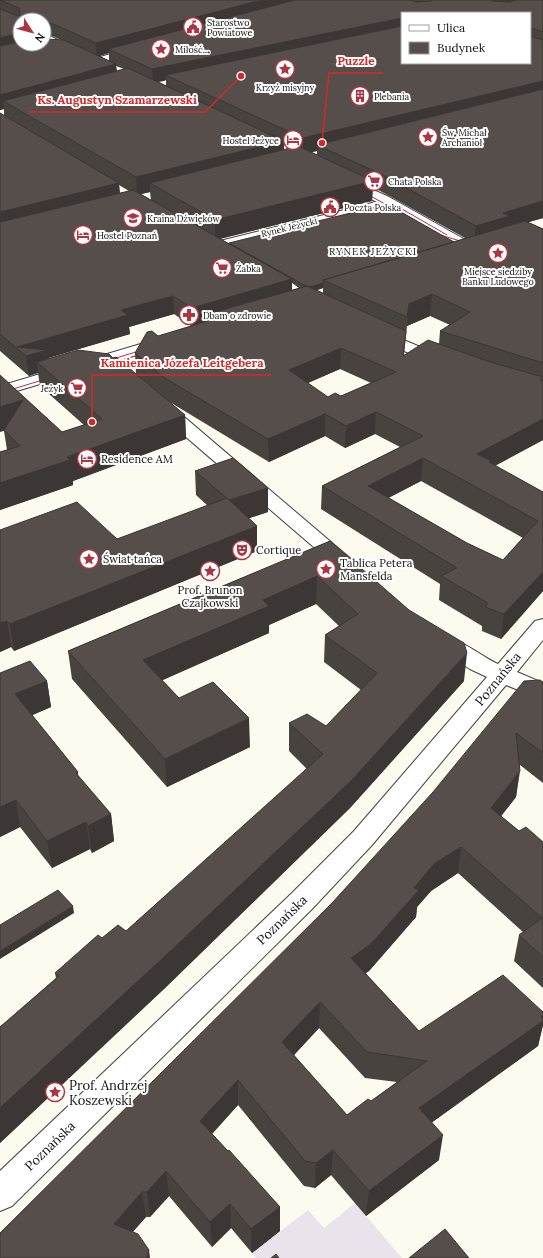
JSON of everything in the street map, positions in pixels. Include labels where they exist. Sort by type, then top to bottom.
[{"type":"street","points":[[52,41],[109,69]]},
{"type":"street","points":[[94,62],[148,46]]},
{"type":"street","points":[[52,48],[71,50]]},
{"type":"street","points":[[336,176],[479,248],[455,255]]},
{"type":"street","name":"Rynek Jeżycki","points":[[228,256],[208,244],[388,203]]},
{"type":"street","points":[[360,326],[456,366]]},
{"type":"street","points":[[0,392],[178,335]]},
{"type":"street","points":[[106,359],[124,374]]},
{"type":"street","points":[[148,395],[318,552],[362,578]]},
{"type":"street","name":"Poznańska","points":[[0,1194],[302,901],[392,805],[543,626]]},
{"type":"street","points":[[426,630],[448,647],[478,664],[543,692]]},
{"type":"shaded area","points":[[355,1203],[402,1258],[256,1258],[252,1253],[308,1210],[324,1228]]},
{"type":"building","points":[[0,0],[262,0],[96,43],[52,23],[52,12],[20,12],[19,8]]},
{"type":"building","points":[[295,0],[411,0],[416,2],[432,1],[431,0],[492,0],[509,2],[517,0],[543,0],[543,32],[532,28],[531,29],[531,12],[401,12],[401,18],[152,69],[108,49]]},
{"type":"building","points":[[0,9],[12,14],[12,35],[0,38]]},
{"type":"building","points":[[401,26],[401,64],[531,64],[531,36],[543,40],[543,81],[303,138],[165,75]]},
{"type":"building","points":[[52,39],[64,40],[116,64],[0,95],[0,46],[12,44],[12,52],[52,52]]},
{"type":"building","points":[[128,68],[284,141],[136,177],[3,101]]},
{"type":"building","points":[[543,89],[543,201],[503,213],[510,216],[476,226],[383,175],[317,145]]},
{"type":"building","points":[[0,113],[119,183],[0,212]]},
{"type":"building","points":[[298,146],[373,181],[215,220],[150,183]]},
{"type":"building","points":[[133,190],[292,279],[192,308],[173,296],[121,310],[128,315],[17,347],[47,350],[26,356],[0,334],[0,222]]},
{"type":"building","points":[[387,204],[454,242],[323,280],[323,283],[310,287],[229,243]]},
{"type":"building","points":[[525,221],[543,229],[543,363],[440,331],[470,312],[432,294],[409,304],[407,317],[323,280]]},
{"type":"building","points":[[307,286],[406,331],[403,356],[428,340],[490,362],[543,377],[540,380],[543,381],[543,419],[477,454],[492,461],[489,462],[543,492],[543,572],[504,614],[485,607],[488,603],[441,576],[457,568],[322,486],[423,436],[376,412],[346,426],[325,414],[268,439],[163,377],[135,353],[147,332],[152,331],[158,336],[211,320],[204,315]],"holes":[[[341,348],[396,372],[341,396],[335,393],[328,397],[289,370]],[[423,458],[538,521],[503,560],[467,543],[368,486]]]},
{"type":"building","points":[[78,350],[109,354],[113,358],[116,357],[185,415],[67,457],[70,460],[0,483],[0,452],[20,446],[4,430],[23,400],[0,407],[0,375],[62,432],[102,419],[37,362]]},
{"type":"building","points":[[233,458],[268,488],[229,500],[195,471]]},
{"type":"building","points":[[227,498],[257,526],[10,624],[7,621],[0,623],[0,530],[77,502],[117,539]]},
{"type":"building","points":[[330,541],[409,610],[464,643],[467,653],[352,780],[162,959],[0,1108],[0,1027],[59,976],[55,973],[98,935],[102,938],[118,925],[126,931],[323,754],[289,723],[307,714],[326,726],[377,673],[325,635],[358,614],[317,576],[263,600],[269,606],[143,660],[179,698],[213,682],[249,718],[165,759],[68,651]]},
{"type":"building","points":[[30,661],[47,681],[15,694],[78,772],[76,773],[111,814],[88,826],[86,822],[47,841],[16,800],[0,807],[0,673]]},
{"type":"building","points":[[540,680],[543,682],[543,753],[516,733],[520,771],[491,808],[519,831],[526,827],[543,842],[543,957],[519,935],[542,918],[461,847],[434,864],[414,888],[419,890],[371,944],[351,958],[419,1031],[503,975],[543,1012],[541,1017],[543,1021],[419,1108],[443,1135],[369,1191],[333,1150],[316,1163],[305,1161],[238,1080],[200,1121],[228,1151],[229,1150],[280,1207],[251,1229],[230,1204],[210,1222],[166,1171],[147,1192],[142,1192],[114,1224],[138,1234],[149,1250],[146,1258],[0,1258],[0,1233],[332,903],[433,792],[524,681]],"holes":[[[320,1002],[367,1052],[427,1061],[371,1101],[368,1099],[347,1115],[282,1042]]]},
{"type":"building","points":[[58,890],[73,906],[0,951],[0,925]]},
{"type":"building","points":[[445,1229],[469,1258],[409,1258]]},
{"type":"building","points":[[276,1254],[279,1258],[271,1258]]},
{"type":"tram line","points":[[363,192],[398,211]]},
{"type":"tram line","points":[[395,205],[447,235]]},
{"type":"tram line","points":[[440,235],[467,243]]},
{"type":"tram line","points":[[106,361],[146,349]]},
{"type":"tram line","points":[[0,393],[49,378]]},
{"type":"place","name":"Starostwo Powiatowe","points":[[193,27]]},
{"type":"place","name":"Miłość...","points":[[161,49]]},
{"type":"place","name":"Krzyż misyjny","points":[[285,69]]},
{"type":"place","name":"Ks. Augustyn Szamarzewski","points":[[241,76]]},
{"type":"place","name":"Plebania","points":[[360,96]]},
{"type":"place","name":"Św. Michał Archanioł","points":[[428,137]]},
{"type":"place","name":"Hostel Jeżyce","points":[[293,140]]},
{"type":"place","name":"Puzzle","points":[[322,143]]},
{"type":"place","name":"Chata Polska","points":[[374,181]]},
{"type":"place","name":"Poczta Polska","points":[[330,207]]},
{"type":"place","name":"Kraina Dźwięków","points":[[133,218]]},
{"type":"place","name":"Hostel Poznań","points":[[83,235]]},
{"type":"place","name":"Miejsce siedziby Banku Ludowego","points":[[498,253]]},
{"type":"place","name":"Żabka","points":[[222,268]]},
{"type":"place","name":"Dbam o zdrowie","points":[[189,315]]},
{"type":"place","name":"Jeżyk","points":[[77,388]]},
{"type":"place","name":"Kamienica Józefa Leitgebera","points":[[92,422]]},
{"type":"place","name":"Residence AM","points":[[87,459]]},
{"type":"place","name":"Cortique","points":[[242,550]]},
{"type":"place","name":"Świat tańca","points":[[89,559]]},
{"type":"place","name":"Tablica Petera Mansfelda","points":[[326,569]]},
{"type":"place","name":"Prof. Brunon Czajkowski","points":[[210,571]]},
{"type":"place","name":"Prof. Andrzej Koszewski","points":[[55,1092]]},
{"type":"district","name":"RYNEK JEŻYCKI","points":[[373,251]]}]
